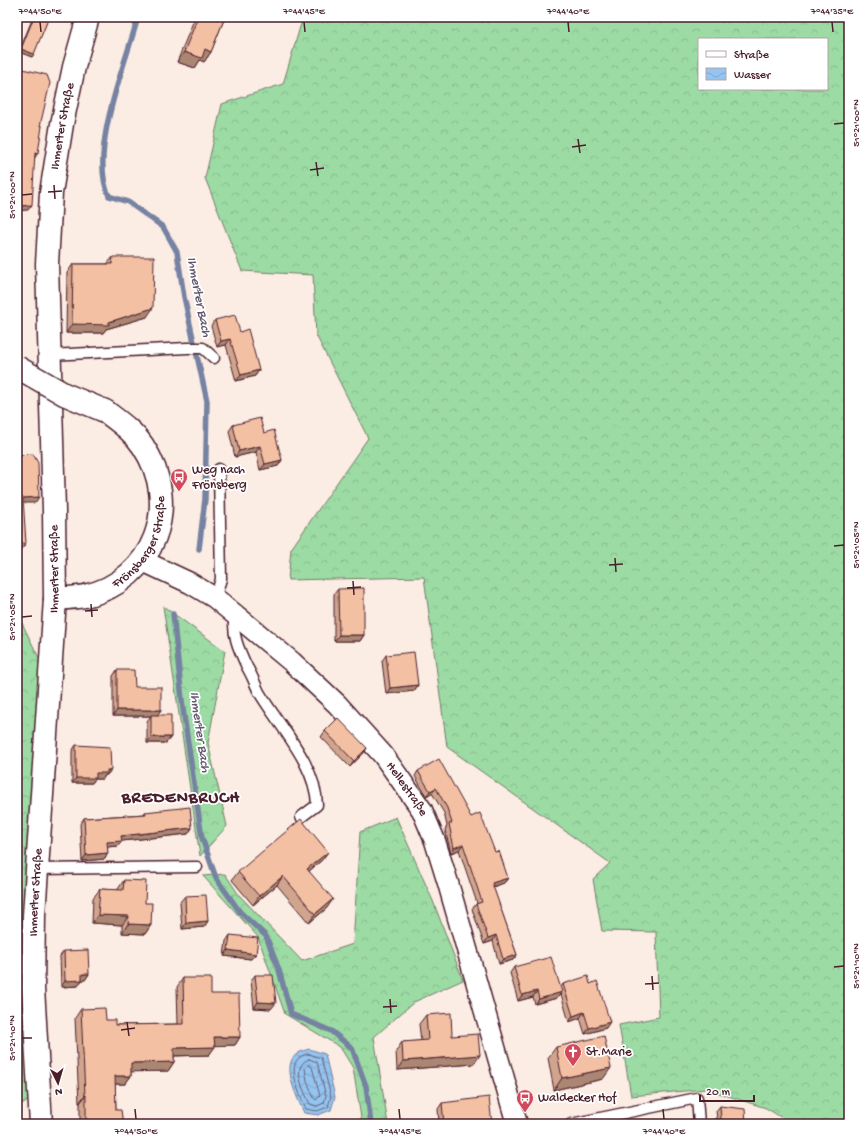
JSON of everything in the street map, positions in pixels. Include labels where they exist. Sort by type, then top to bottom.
[{"type":"main road","name":"Ihmerter Straße","points":[[41,1124],[33,988],[36,869],[55,599],[50,355],[46,264],[51,193],[69,88],[88,17]]},
{"type":"main road","name":"Frönsberger Straße","points":[[17,367],[64,394],[105,411],[127,428],[142,445],[158,477],[161,495],[161,515],[152,546],[143,561],[127,576],[109,586],[85,596],[55,599]]},
{"type":"street","name":"Hellestraße","points":[[143,561],[190,583],[215,598],[292,662],[337,704],[383,755],[422,810],[435,841],[448,883],[517,1124]]},
{"type":"lane","points":[[50,355],[203,348],[214,358]]},
{"type":"lane","points":[[215,598],[221,579],[219,469]]},
{"type":"lane","points":[[235,614],[233,623],[234,633],[243,657],[259,691],[300,754],[316,790],[317,805],[300,817]]},
{"type":"lane","points":[[36,869],[197,867]]},
{"type":"lane","points":[[571,1124],[697,1098],[699,1124]]},
{"type":"green space","points":[[303,17],[849,17],[849,1124],[792,1124],[766,1108],[706,1089],[631,1096],[619,1025],[659,1017],[656,932],[602,931],[593,879],[610,863],[447,747],[424,577],[288,580],[291,549],[368,438],[316,335],[313,275],[242,271],[205,178],[222,104],[283,84]]},
{"type":"green space","points":[[163,606],[225,651],[208,743],[227,826],[200,856]]},
{"type":"green space","points":[[17,613],[40,660],[31,851],[29,1101],[17,1105]]},
{"type":"green space","points":[[396,817],[433,901],[463,980],[414,1002],[374,1037],[388,1124],[362,1124],[353,1068],[340,1047],[285,1014],[258,937],[203,876],[225,874],[239,895],[302,961],[353,944],[360,832]]},
{"type":"water","points":[[309,1049],[325,1054],[335,1097],[331,1110],[318,1115],[304,1113],[290,1074],[292,1059],[297,1054]]},
{"type":"building","points":[[34,17],[49,17],[34,54],[21,49]]},
{"type":"building","points":[[198,17],[225,17],[211,52],[205,49],[202,58],[184,52]]},
{"type":"building","points":[[19,68],[47,75],[50,83],[40,126],[42,126],[38,153],[35,153],[32,205],[19,206],[17,229],[17,75]]},
{"type":"building","points":[[113,257],[154,257],[153,308],[109,322],[109,325],[72,324],[73,264],[112,264]]},
{"type":"building","points":[[235,315],[240,332],[248,329],[259,370],[241,375],[230,339],[221,341],[215,320]]},
{"type":"building","points":[[260,418],[264,433],[274,430],[282,460],[265,464],[260,446],[239,451],[233,425]]},
{"type":"building","points":[[33,454],[38,463],[39,497],[23,498],[26,543],[17,544],[17,455]]},
{"type":"building","points":[[364,588],[364,635],[339,635],[338,589]]},
{"type":"building","points":[[414,652],[418,685],[390,688],[386,655]]},
{"type":"building","points":[[117,670],[134,670],[135,687],[161,687],[161,710],[117,710]]},
{"type":"building","points":[[151,715],[171,715],[171,737],[151,737]]},
{"type":"building","points":[[338,718],[367,748],[354,761],[325,731]]},
{"type":"building","points":[[76,745],[110,747],[111,770],[107,770],[107,773],[96,773],[96,778],[76,778]]},
{"type":"building","points":[[439,759],[471,817],[480,813],[495,852],[499,851],[508,878],[492,883],[517,955],[503,959],[496,935],[488,938],[476,904],[482,902],[463,844],[454,848],[449,824],[452,823],[447,808],[436,788],[430,791],[418,771]]},
{"type":"building","points":[[190,807],[192,828],[121,836],[122,841],[107,842],[108,853],[86,855],[84,818],[146,814],[145,812]]},
{"type":"building","points":[[301,819],[328,852],[307,869],[333,899],[315,914],[283,876],[259,896],[238,872]]},
{"type":"building","points":[[124,880],[146,881],[145,903],[152,903],[151,925],[128,924],[129,916],[98,915],[100,889],[123,890]]},
{"type":"building","points":[[206,895],[208,921],[186,923],[185,896]]},
{"type":"building","points":[[230,935],[258,938],[256,954],[228,950]]},
{"type":"building","points":[[88,950],[89,974],[82,974],[82,980],[65,981],[64,951]]},
{"type":"building","points":[[551,957],[562,992],[539,999],[537,991],[522,995],[514,967]]},
{"type":"building","points":[[255,975],[273,975],[276,1003],[258,1002]]},
{"type":"building","points":[[588,976],[590,984],[597,981],[610,1022],[589,1028],[584,1012],[573,1016],[563,984]]},
{"type":"building","points":[[183,978],[211,978],[211,994],[239,994],[240,1037],[214,1037],[215,1047],[174,1048],[174,1062],[131,1063],[131,1076],[115,1076],[116,1110],[121,1110],[123,1124],[86,1124],[86,1095],[81,1009],[105,1008],[106,1020],[115,1020],[115,1025],[184,1024]]},
{"type":"building","points":[[451,1013],[452,1036],[478,1034],[480,1055],[403,1061],[402,1042],[428,1040],[426,1015]]},
{"type":"building","points":[[604,1036],[611,1068],[562,1078],[556,1047]]},
{"type":"building","points":[[489,1097],[492,1124],[468,1124],[467,1122],[444,1124],[442,1103]]},
{"type":"building","points":[[720,1106],[745,1109],[746,1124],[711,1124],[711,1120],[721,1119]]},
{"type":"waterway","name":"Ihmerter Bach","points":[[138,17],[111,107],[103,156],[104,178],[109,196],[128,202],[163,227],[177,252],[184,297],[207,401],[205,499],[199,549]]},
{"type":"waterway","name":"Ihmerter Bach","points":[[173,614],[183,709],[202,838],[216,878],[240,912],[266,936],[279,970],[291,1014],[331,1031],[352,1048],[366,1086],[371,1124]]},
{"type":"place","name":"Weg nach Frönsberg","points":[[179,492]]},
{"type":"place","name":"St.Marie","points":[[573,1067]]},
{"type":"place","name":"Waldecker Hof","points":[[525,1113]]},
{"type":"district","name":"BREDENBRUCH","points":[[181,799]]}]
